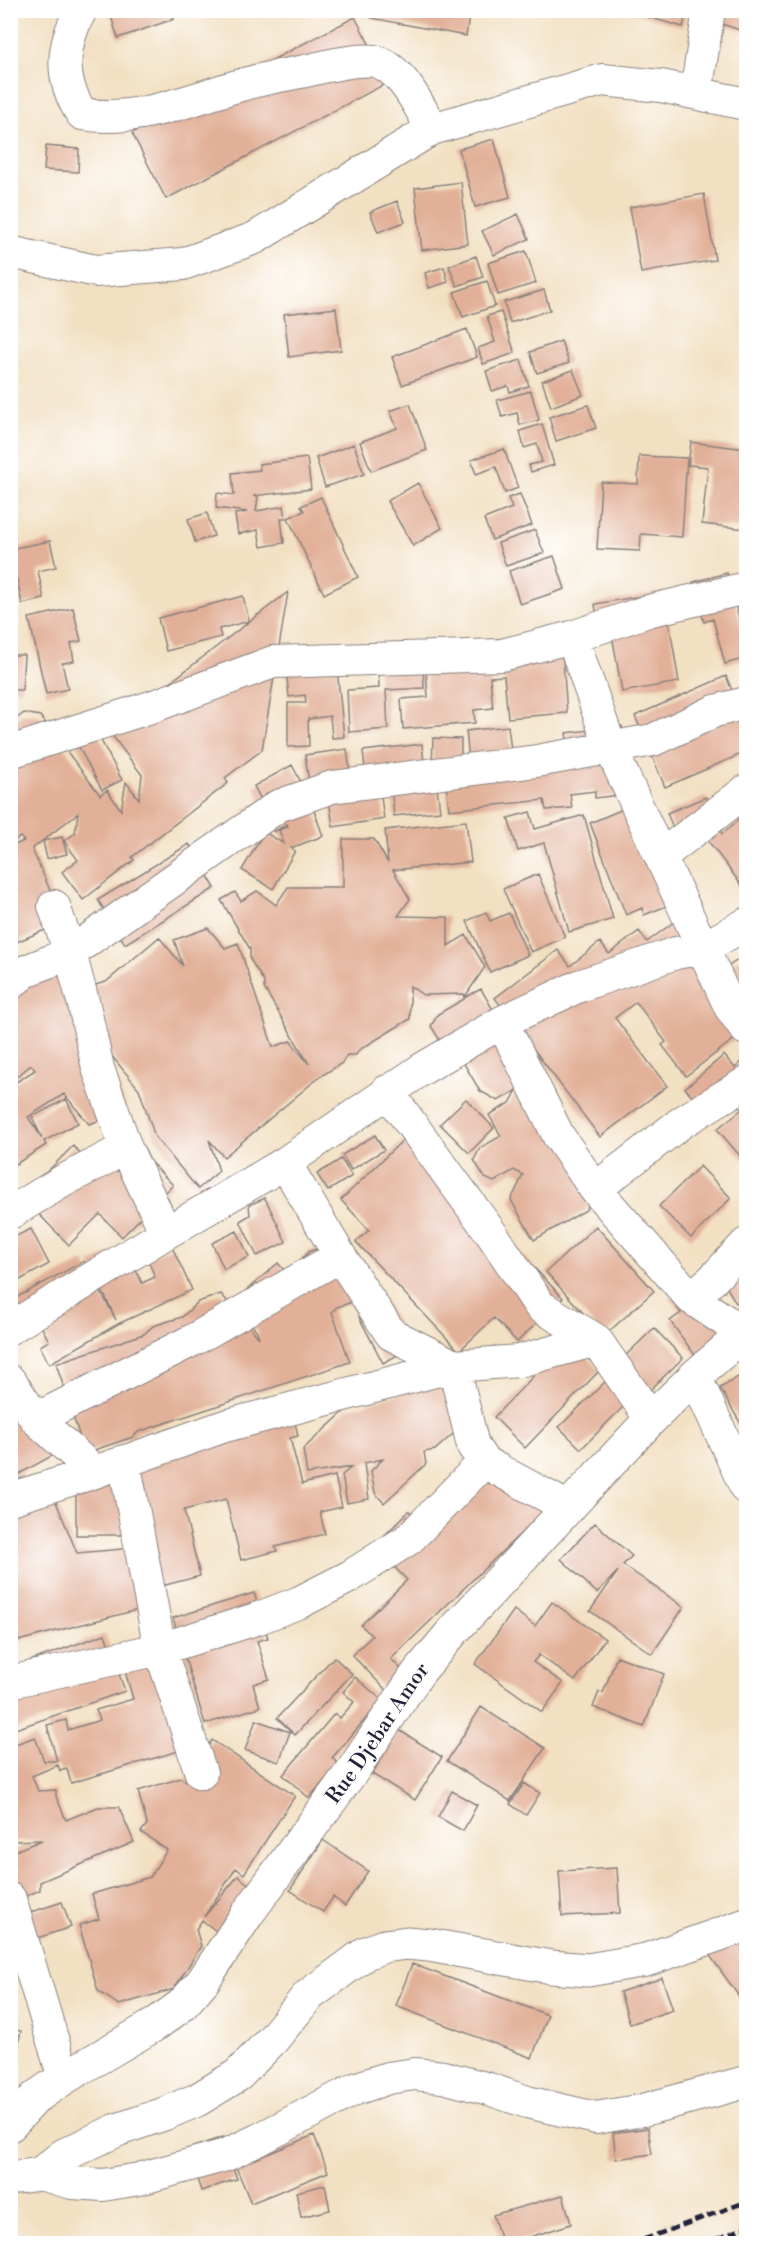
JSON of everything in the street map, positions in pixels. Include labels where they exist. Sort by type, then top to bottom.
[{"type":"main road","name":"Rue Djebar Amor","points":[[10,2125],[36,2097],[156,2024],[182,2005],[203,1981],[248,1913],[360,1761],[418,1673],[454,1630],[651,1419],[695,1376],[746,1333]]},
{"type":"main road","points":[[25,2176],[117,2130],[197,2100],[238,2075],[273,2039],[308,1996],[366,1953],[384,1946],[407,1943],[429,1945],[551,1967],[588,1970],[646,1960],[747,1924]]},
{"type":"street","points":[[81,10],[70,30],[64,63],[72,98],[82,114],[104,118],[140,115],[252,82],[334,65],[375,61],[407,84],[432,129]]},
{"type":"street","points":[[696,93],[709,10]]},
{"type":"street","points":[[10,252],[96,272],[183,264],[255,238],[432,129],[602,80],[661,86],[747,104]]},
{"type":"street","points":[[10,752],[154,706],[273,662],[502,655],[572,637],[648,611],[746,597]]},
{"type":"street","points":[[572,637],[611,749],[730,1007],[747,1029]]},
{"type":"street","points":[[10,984],[26,971],[70,953],[278,806],[332,787],[537,761],[652,740],[715,711],[747,703]]},
{"type":"street","points":[[661,856],[747,791]]},
{"type":"street","points":[[54,906],[70,953],[98,1068],[126,1148],[166,1233]]},
{"type":"street","points":[[10,1329],[285,1163],[387,1091],[502,1022],[579,986],[676,952],[703,948],[747,924]]},
{"type":"street","points":[[502,1022],[558,1135],[595,1189],[691,1298],[746,1333]]},
{"type":"street","points":[[595,1189],[682,1122],[747,1083]]},
{"type":"street","points":[[387,1091],[491,1233],[540,1306],[596,1340],[651,1419]]},
{"type":"street","points":[[10,1213],[63,1181],[126,1148]]},
{"type":"street","points":[[285,1163],[339,1256],[391,1334],[454,1366],[473,1446],[484,1462],[567,1507]]},
{"type":"street","points":[[691,1298],[747,1244]]},
{"type":"street","points":[[36,1419],[195,1339],[339,1256]]},
{"type":"street","points":[[10,1499],[225,1426],[454,1366],[519,1361],[596,1340]]},
{"type":"street","points":[[695,1376],[747,1488]]},
{"type":"street","points":[[10,1381],[36,1419],[110,1466],[160,1649],[201,1773]]},
{"type":"street","points":[[10,1682],[160,1649],[300,1602],[349,1577],[409,1539],[484,1462]]},
{"type":"street","points":[[10,1899],[64,2078]]},
{"type":"street","points":[[25,2176],[104,2185],[139,2179],[226,2155],[355,2089],[388,2078],[416,2074],[443,2077],[548,2108],[596,2118],[643,2109],[747,2082]]},
{"type":"building","points":[[109,10],[172,10],[174,19],[118,38]]},
{"type":"building","points":[[372,10],[470,10],[466,36],[371,18]]},
{"type":"building","points":[[623,10],[687,10],[683,27]]},
{"type":"building","points":[[727,10],[746,10],[746,32],[722,24]]},
{"type":"building","points":[[355,17],[389,82],[166,199],[132,133]]},
{"type":"building","points":[[494,139],[510,197],[475,207],[459,149]]},
{"type":"building","points":[[46,146],[79,149],[78,172],[44,170]]},
{"type":"building","points":[[461,182],[468,244],[422,250],[415,188]]},
{"type":"building","points":[[704,194],[715,260],[641,273],[630,207]]},
{"type":"building","points":[[397,201],[405,222],[378,232],[370,212]]},
{"type":"building","points":[[518,214],[529,239],[494,255],[482,231]]},
{"type":"building","points":[[526,251],[536,283],[498,295],[488,263]]},
{"type":"building","points":[[476,256],[483,277],[457,286],[449,266]]},
{"type":"building","points":[[444,267],[448,282],[429,288],[425,273]]},
{"type":"building","points":[[487,281],[495,306],[463,317],[454,292]]},
{"type":"building","points":[[544,290],[550,310],[510,323],[504,302]]},
{"type":"building","points":[[336,308],[341,350],[289,357],[284,314]]},
{"type":"building","points":[[501,312],[515,353],[483,364],[478,348],[495,342],[487,316]]},
{"type":"building","points":[[467,329],[477,357],[402,385],[392,357]]},
{"type":"building","points":[[561,341],[569,363],[537,373],[530,352]]},
{"type":"building","points":[[521,360],[529,386],[510,392],[508,386],[492,391],[486,371]]},
{"type":"building","points":[[573,370],[583,395],[551,407],[542,381]]},
{"type":"building","points":[[531,391],[539,420],[520,425],[517,413],[502,417],[497,400]]},
{"type":"building","points":[[410,404],[427,450],[371,471],[360,442],[397,428],[390,411]]},
{"type":"building","points":[[588,405],[596,428],[556,441],[549,417]]},
{"type":"building","points":[[542,424],[554,465],[531,472],[529,465],[542,462],[537,444],[524,448],[520,431]]},
{"type":"building","points":[[691,442],[746,449],[746,529],[702,524],[708,467],[688,465]]},
{"type":"building","points":[[354,444],[364,474],[325,487],[316,458]]},
{"type":"building","points":[[504,449],[518,488],[505,493],[496,467],[476,474],[471,460]]},
{"type":"building","points":[[639,456],[687,458],[682,537],[641,534],[640,551],[597,549],[601,482],[638,484]]},
{"type":"building","points":[[307,458],[311,489],[253,496],[258,497],[256,511],[284,506],[286,518],[281,518],[284,543],[261,547],[258,530],[238,534],[235,514],[247,512],[216,508],[217,493],[234,495],[232,473],[260,470],[259,464]]},
{"type":"building","points":[[418,483],[442,528],[413,546],[387,501]]},
{"type":"building","points":[[520,494],[532,525],[492,540],[484,519],[512,508],[508,498]]},
{"type":"building","points":[[321,497],[358,577],[324,594],[288,518],[304,511],[301,506]]},
{"type":"building","points":[[207,513],[214,536],[195,542],[188,519]]},
{"type":"building","points":[[535,530],[544,553],[506,566],[498,543]]},
{"type":"building","points":[[50,541],[56,567],[38,571],[44,599],[22,604],[17,579],[10,581],[10,549]]},
{"type":"building","points":[[554,556],[565,589],[520,604],[509,571]]},
{"type":"building","points":[[727,573],[746,643],[746,658],[725,664],[713,619],[704,622],[693,582]]},
{"type":"building","points":[[288,592],[262,750],[225,778],[228,783],[132,857],[134,860],[83,900],[62,872],[78,860],[64,841],[75,833],[78,813],[32,849],[64,922],[14,943],[10,936],[10,896],[16,907],[10,893],[10,847],[24,841],[20,837],[10,844],[10,724],[24,713],[40,716],[100,795],[107,790],[121,810],[126,782],[139,799],[142,775],[108,730]]},
{"type":"building","points":[[664,592],[679,682],[622,692],[613,640],[601,642],[595,604]]},
{"type":"building","points":[[243,596],[249,621],[219,629],[221,637],[166,651],[158,618]]},
{"type":"building","points":[[73,608],[81,641],[71,643],[74,661],[62,663],[68,689],[46,694],[29,618]]},
{"type":"building","points":[[561,634],[567,713],[508,718],[504,676],[490,677],[493,708],[474,710],[475,723],[403,729],[401,699],[428,697],[424,645]]},
{"type":"building","points":[[422,642],[424,688],[386,690],[388,729],[349,732],[347,690],[379,688],[377,643]]},
{"type":"building","points":[[335,648],[344,737],[332,738],[330,716],[308,719],[309,746],[288,747],[288,703],[306,703],[305,695],[289,697],[285,660]]},
{"type":"building","points":[[10,655],[24,655],[22,690],[10,690]]},
{"type":"building","points":[[726,676],[746,724],[746,752],[665,787],[635,716]]},
{"type":"building","points":[[88,716],[122,780],[102,790],[68,727]]},
{"type":"building","points":[[508,726],[512,758],[569,752],[566,733],[622,726],[629,794],[595,798],[595,791],[570,794],[572,808],[546,810],[544,800],[449,810],[445,772],[470,770],[466,731]]},
{"type":"building","points":[[433,738],[461,739],[461,768],[432,768]]},
{"type":"building","points":[[422,744],[425,772],[435,771],[440,811],[394,816],[391,785],[367,788],[363,751]]},
{"type":"building","points":[[347,749],[353,793],[380,789],[384,819],[333,827],[326,780],[309,783],[305,755]]},
{"type":"building","points":[[292,765],[310,799],[323,836],[291,848],[295,851],[273,889],[242,870],[263,834],[256,827],[246,809],[261,800],[254,786]],"holes":[[[287,824],[288,827],[279,830],[284,844],[266,833],[272,829],[274,832]]]},
{"type":"building","points":[[706,797],[722,834],[740,819],[735,813],[746,804],[746,891],[705,834],[680,845],[667,813]]},
{"type":"building","points":[[642,801],[682,900],[644,915],[642,908],[626,915],[590,823]]},
{"type":"building","points":[[530,812],[535,829],[584,815],[613,919],[569,932],[544,843],[518,851],[508,818]]},
{"type":"building","points":[[466,821],[471,862],[393,870],[410,899],[398,916],[448,917],[448,946],[466,935],[485,967],[464,998],[464,994],[423,995],[410,986],[410,1019],[359,1050],[356,1055],[347,1055],[342,1063],[318,1078],[224,1157],[209,1140],[219,1171],[198,1189],[155,1137],[139,1089],[106,1049],[127,1111],[89,1124],[64,1094],[28,1117],[42,1138],[32,1117],[66,1099],[78,1123],[44,1141],[46,1145],[16,1164],[10,1157],[10,1086],[35,1070],[31,1065],[15,1078],[13,1074],[10,1075],[10,973],[71,952],[88,987],[106,982],[159,937],[183,966],[174,940],[208,928],[225,948],[238,943],[273,1047],[290,1041],[309,1064],[264,988],[264,982],[250,959],[250,949],[221,900],[235,892],[241,901],[257,891],[276,905],[288,887],[343,887],[343,839],[374,839],[388,863],[385,830]]},
{"type":"building","points":[[62,837],[67,854],[47,859],[43,841]]},
{"type":"building","points":[[189,844],[215,888],[125,944],[98,900]]},
{"type":"building","points":[[538,874],[565,937],[531,952],[503,889]]},
{"type":"building","points":[[486,912],[490,921],[509,913],[528,955],[490,972],[467,921]]},
{"type":"building","points":[[679,918],[746,1030],[686,1076],[662,1045],[666,1042],[636,1002],[615,1018],[667,1086],[600,1137],[495,998],[558,950],[570,966],[600,942],[609,954],[639,931],[647,942]]},
{"type":"building","points":[[746,954],[746,1001],[725,969]]},
{"type":"building","points":[[481,989],[596,1190],[586,1210],[534,1240],[511,1200],[523,1175],[514,1170],[494,1182],[485,1178],[474,1160],[480,1148],[501,1136],[489,1115],[510,1103],[517,1090],[498,1101],[480,1091],[456,1050],[441,1042],[431,1026],[438,1014]]},
{"type":"building","points":[[724,1055],[735,1068],[746,1058],[746,1163],[717,1129],[742,1109],[733,1099],[711,1118],[685,1088]]},
{"type":"building","points":[[466,1099],[494,1128],[469,1153],[440,1124]]},
{"type":"building","points":[[117,1128],[173,1185],[122,1237],[100,1214],[69,1245],[22,1197],[73,1146],[88,1161],[109,1140]]},
{"type":"building","points":[[375,1135],[384,1150],[351,1170],[342,1155]]},
{"type":"building","points":[[408,1135],[563,1298],[517,1342],[494,1318],[459,1351],[356,1242],[369,1230],[341,1200]]},
{"type":"building","points":[[341,1159],[352,1176],[328,1191],[317,1174]]},
{"type":"building","points":[[700,1166],[731,1198],[691,1238],[659,1206]]},
{"type":"building","points":[[265,1198],[286,1242],[257,1256],[240,1221],[250,1215],[249,1205]]},
{"type":"building","points":[[596,1226],[654,1291],[604,1336],[546,1272]]},
{"type":"building","points":[[31,1229],[49,1264],[20,1280],[10,1262],[10,1239]]},
{"type":"building","points":[[237,1231],[249,1257],[224,1269],[212,1243]]},
{"type":"building","points":[[333,1244],[368,1297],[337,1307],[332,1312],[350,1362],[138,1432],[133,1437],[85,1453],[56,1363],[144,1334],[153,1326],[182,1317],[198,1302],[221,1294],[259,1338],[257,1331],[238,1310],[235,1300],[278,1263],[303,1292],[295,1265],[310,1251]]},
{"type":"building","points":[[125,1247],[142,1283],[155,1277],[147,1258],[172,1247],[192,1290],[118,1324],[49,1364],[40,1346],[49,1341],[41,1326],[10,1313],[10,1301],[84,1261],[116,1320],[90,1263]]},
{"type":"building","points":[[746,1248],[746,1297],[736,1303],[715,1268]]},
{"type":"building","points":[[696,1278],[734,1330],[697,1358],[670,1321],[681,1313],[670,1298]]},
{"type":"building","points":[[386,1302],[411,1348],[383,1363],[359,1317]]},
{"type":"building","points":[[654,1328],[683,1358],[650,1390],[621,1360]]},
{"type":"building","points":[[568,1340],[600,1370],[525,1448],[494,1417]]},
{"type":"building","points":[[10,1364],[59,1452],[10,1479]]},
{"type":"building","points":[[746,1372],[746,1433],[720,1388]]},
{"type":"building","points":[[607,1380],[628,1402],[581,1449],[559,1427]]},
{"type":"building","points":[[438,1383],[460,1408],[463,1425],[435,1450],[424,1452],[426,1464],[384,1503],[375,1493],[371,1471],[383,1459],[364,1463],[369,1499],[347,1503],[342,1475],[352,1467],[307,1474],[303,1449],[347,1409]]},
{"type":"building","points":[[294,1418],[298,1436],[290,1438],[302,1484],[335,1476],[342,1507],[320,1512],[325,1534],[275,1547],[277,1551],[241,1560],[226,1499],[184,1510],[200,1576],[154,1588],[123,1462]]},
{"type":"building","points":[[487,1442],[549,1506],[391,1659],[407,1675],[389,1693],[352,1655],[372,1636],[361,1625],[407,1580],[374,1546],[409,1511],[413,1514]]},
{"type":"building","points":[[76,1481],[124,1482],[123,1535],[76,1535]]},
{"type":"building","points":[[54,1497],[77,1553],[134,1548],[145,1608],[14,1642],[10,1650],[10,1509]]},
{"type":"building","points":[[595,1523],[632,1556],[623,1565],[684,1607],[652,1654],[590,1611],[618,1571],[597,1593],[561,1559]]},
{"type":"building","points":[[254,1593],[268,1638],[257,1641],[269,1679],[253,1684],[260,1707],[205,1724],[173,1618]]},
{"type":"building","points":[[552,1602],[605,1639],[575,1681],[539,1655],[533,1662],[563,1683],[542,1712],[475,1664],[514,1610],[535,1626]]},
{"type":"building","points":[[159,1631],[192,1747],[71,1783],[67,1769],[60,1771],[58,1765],[32,1776],[38,1791],[56,1790],[56,1796],[66,1820],[98,1807],[119,1807],[134,1842],[40,1882],[40,1890],[10,1903],[10,1853],[42,1840],[10,1841],[10,1746],[35,1737],[44,1761],[57,1761],[47,1725],[66,1720],[68,1730],[100,1720],[96,1710],[133,1699],[117,1644]]},
{"type":"building","points":[[105,1634],[125,1691],[10,1731],[10,1679],[18,1665]]},
{"type":"building","points":[[617,1656],[664,1674],[644,1727],[593,1707],[599,1692],[603,1693]]},
{"type":"building","points":[[334,1657],[352,1674],[295,1735],[277,1718]]},
{"type":"building","points":[[355,1677],[382,1700],[332,1758],[339,1764],[309,1798],[283,1775],[335,1713],[340,1718],[354,1702],[343,1692]]},
{"type":"building","points":[[481,1707],[545,1748],[510,1801],[447,1761]]},
{"type":"building","points":[[256,1720],[290,1732],[279,1762],[245,1750]]},
{"type":"building","points":[[399,1730],[442,1757],[415,1800],[372,1774]]},
{"type":"building","points":[[212,1740],[295,1796],[244,1874],[236,1868],[204,1917],[238,1876],[252,1887],[216,1931],[202,1920],[196,1929],[201,1946],[174,1989],[119,2005],[98,1991],[79,1925],[99,1919],[92,1894],[150,1877],[167,1850],[141,1832],[147,1824],[138,1791],[181,1778],[185,1781]]},
{"type":"building","points":[[524,1783],[540,1793],[526,1815],[510,1804]]},
{"type":"building","points":[[452,1791],[477,1805],[463,1831],[438,1817]]},
{"type":"building","points":[[323,1840],[368,1871],[345,1906],[333,1897],[323,1912],[290,1890]]},
{"type":"building","points":[[617,1868],[620,1913],[562,1916],[559,1871]]},
{"type":"building","points":[[62,1902],[71,1927],[10,1947],[10,1919]]},
{"type":"building","points":[[746,1924],[746,2006],[708,1953]]},
{"type":"building","points":[[412,1964],[548,2015],[532,2058],[396,2006]]},
{"type":"building","points":[[662,1978],[673,2010],[630,2024],[620,1992]]},
{"type":"building","points":[[10,2029],[21,2031],[13,2066],[10,2066]]},
{"type":"building","points":[[648,2128],[652,2154],[616,2159],[613,2133]]},
{"type":"building","points":[[314,2135],[328,2172],[251,2203],[236,2167]]},
{"type":"building","points":[[223,2137],[237,2179],[201,2191],[196,2176],[172,2154]]},
{"type":"building","points":[[325,2185],[330,2210],[301,2217],[296,2192]]},
{"type":"building","points":[[563,2195],[571,2224],[502,2244],[493,2215]]},
{"type":"railway","points":[[631,2244],[746,2202]]},
{"type":"railway","points":[[705,2244],[746,2227]]}]
